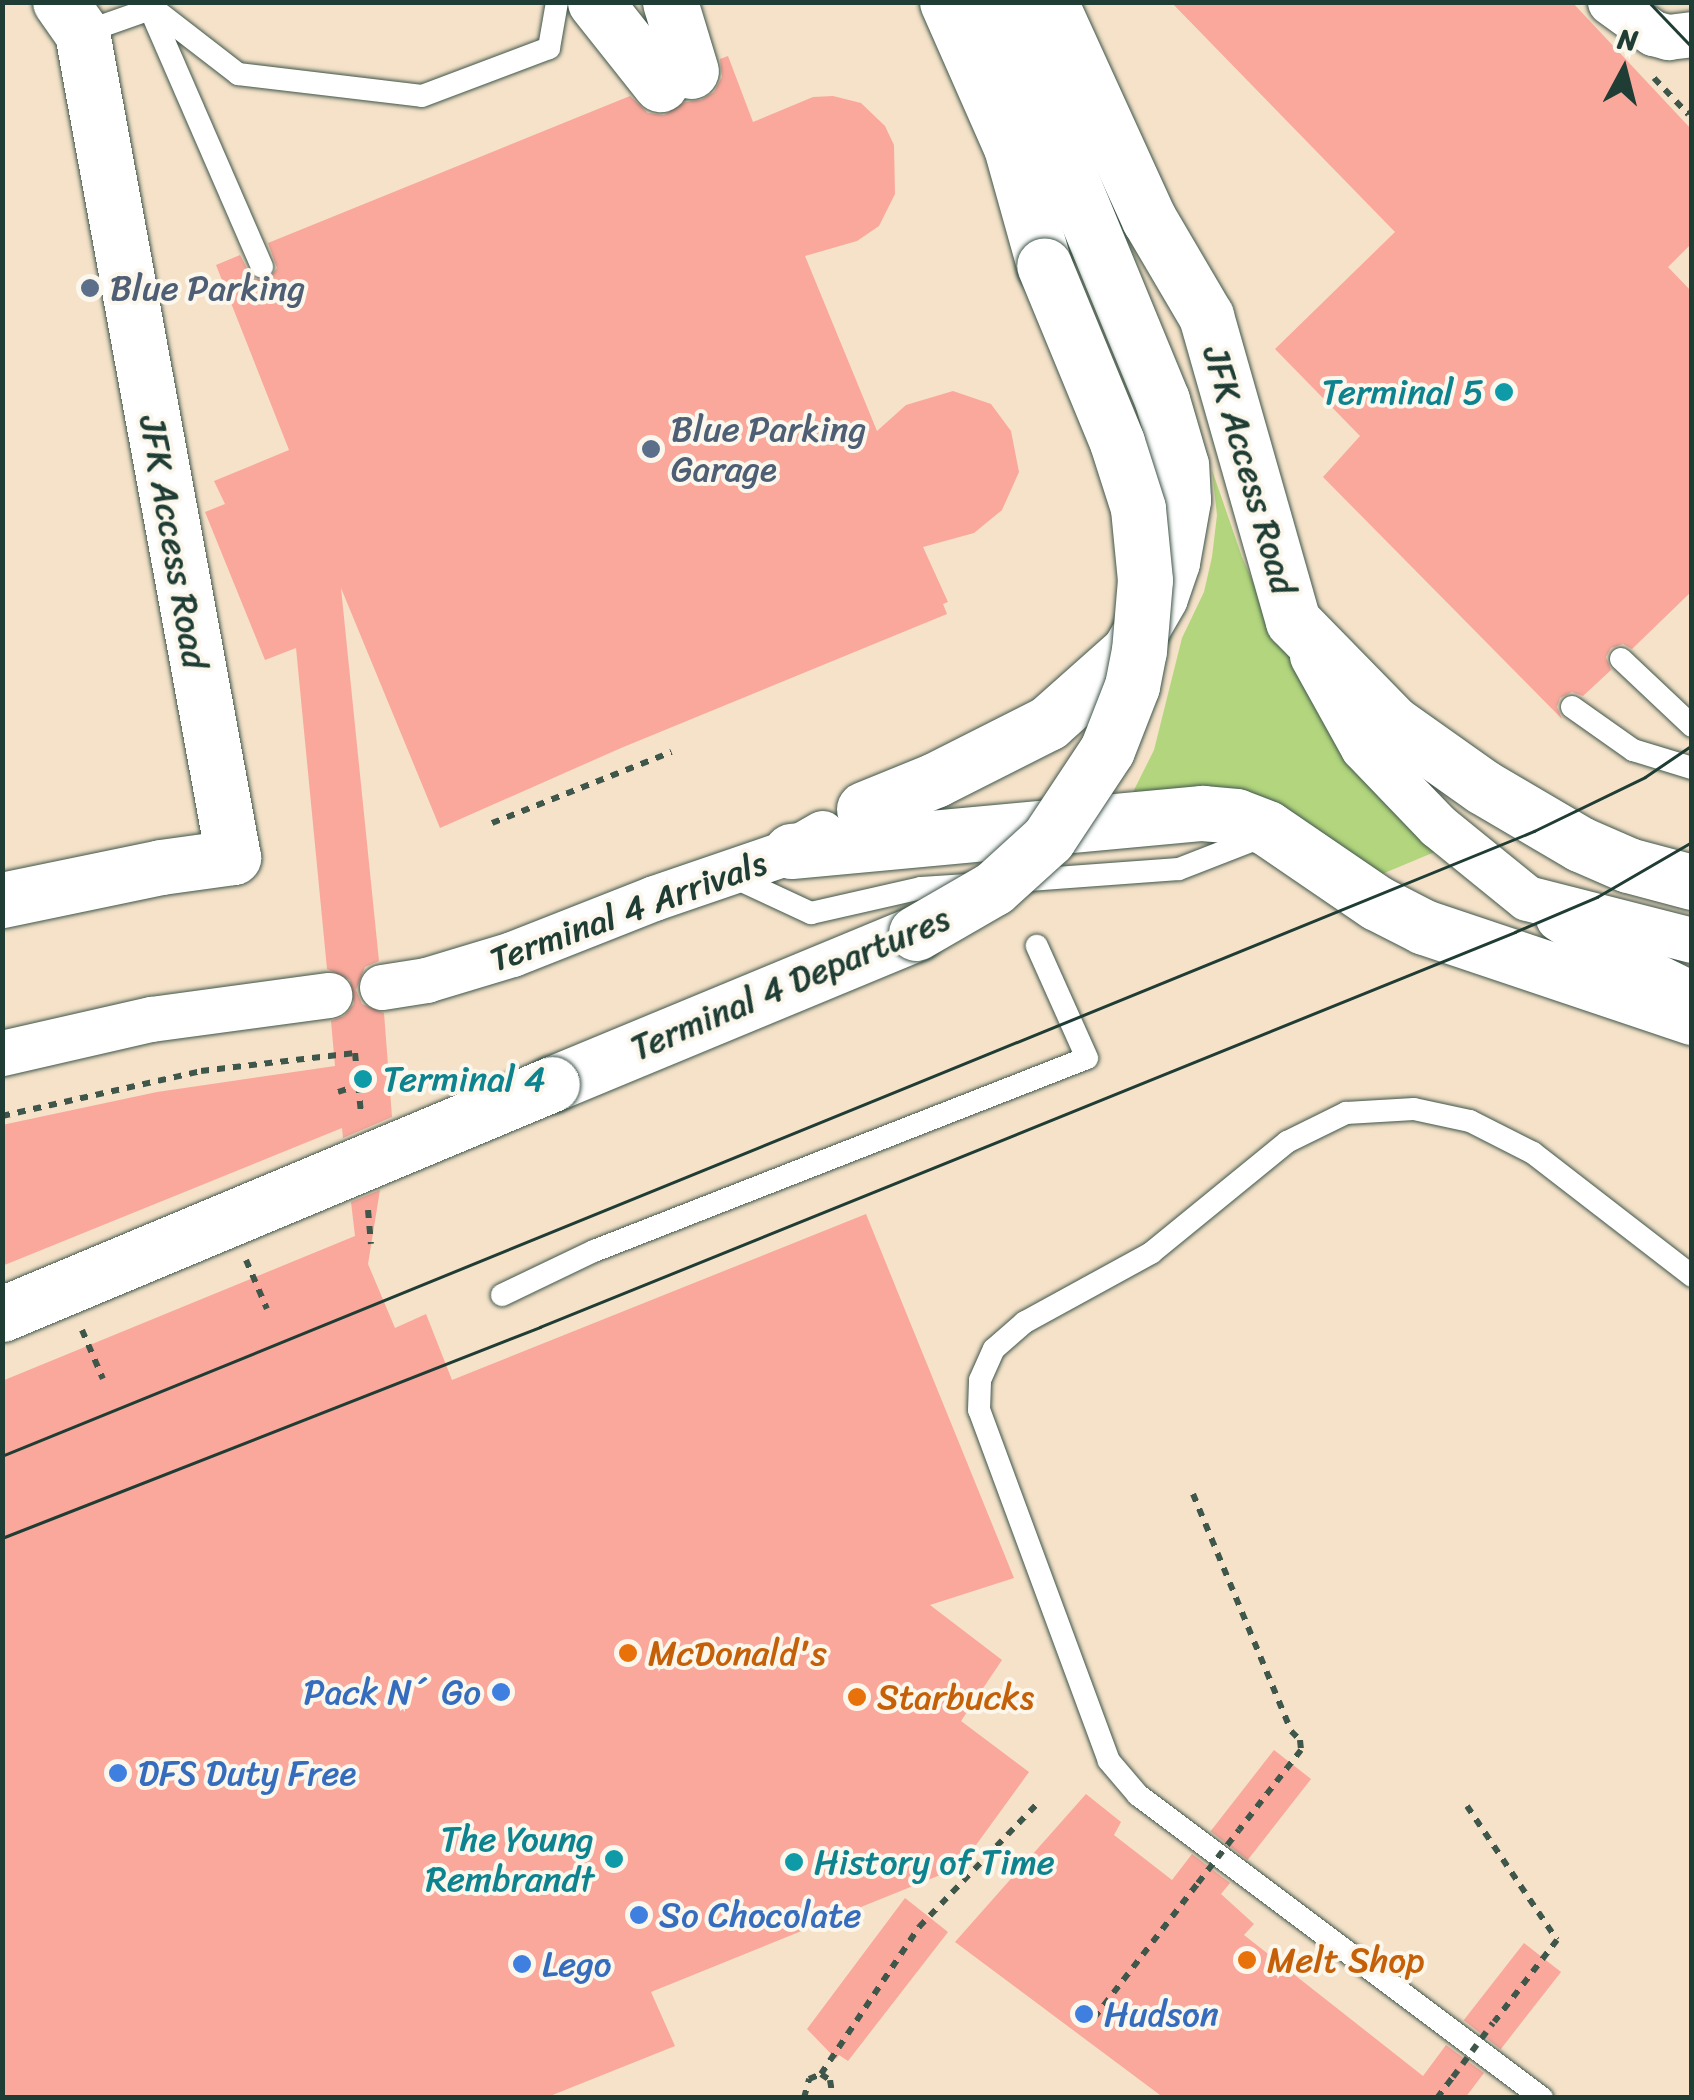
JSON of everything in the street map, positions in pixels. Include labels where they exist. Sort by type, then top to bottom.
[{"type":"main road","points":[[595,2],[675,78],[670,2]]},
{"type":"main road","name":"Terminal 4 Departures","points":[[2,1314],[871,954],[959,911],[1023,864],[1089,783],[1120,722],[1139,651],[1145,580],[1138,508],[1044,265],[1010,147],[947,2]]},
{"type":"main road","points":[[864,808],[935,780],[1048,722],[1129,651],[1146,625],[1172,562],[1183,500],[1174,436],[1025,67],[992,2]]},
{"type":"main road","name":"JFK Access Road","points":[[1050,2],[1149,219],[1206,316],[1293,621],[1394,724],[1483,787],[1580,844],[1628,865],[1692,882]]},
{"type":"main road","name":"JFK Access Road","points":[[2,900],[232,857],[71,18]]},
{"type":"main road","points":[[791,851],[1202,813],[1236,816],[1274,832],[1377,903],[1424,928],[1692,1017]]},
{"type":"street","points":[[1610,2],[1653,33],[1668,37],[1692,34]]},
{"type":"street","points":[[1293,621],[1362,748],[1438,826],[1527,898],[1625,961],[1692,994]]},
{"type":"street","name":"Terminal 4 Arrivals","points":[[382,988],[426,980],[512,954],[791,851],[864,808]]},
{"type":"street","points":[[1527,898],[1677,935]]},
{"type":"street","points":[[2,1053],[151,1019],[329,995]]},
{"type":"lane","points":[[71,18],[148,6],[238,74],[422,96],[549,48],[557,2]]},
{"type":"lane","points":[[148,6],[262,267]]},
{"type":"lane","points":[[1622,660],[1692,726]]},
{"type":"lane","points":[[1572,707],[1633,750],[1692,768]]},
{"type":"lane","points":[[724,873],[811,913],[921,888],[1180,869],[1274,832]]},
{"type":"lane","points":[[502,1295],[594,1251],[1087,1058],[1036,946]]},
{"type":"lane","points":[[1542,2098],[1138,1795],[1110,1761],[978,1410],[980,1380],[994,1348],[1025,1322],[1151,1253],[1287,1142],[1346,1113],[1414,1109],[1470,1121],[1533,1153],[1692,1276]]},
{"type":"path","points":[[492,822],[671,752]]},
{"type":"path","points":[[2,1116],[201,1071],[356,1053]]},
{"type":"path","points":[[338,1092],[359,1085]]},
{"type":"path","points":[[260,1292],[267,1309]]},
{"type":"path","points":[[94,1358],[103,1380]]},
{"type":"path","points":[[1094,2018],[1301,1750],[1193,1494]]},
{"type":"path","points":[[804,2098],[810,2079],[821,2074],[919,1927],[1038,1803]]},
{"type":"path","points":[[1437,2098],[1556,1940],[1467,1806]]},
{"type":"path","points":[[821,2074],[830,2080],[833,2098]]},
{"type":"green space","points":[[1212,470],[1242,557],[1277,636],[1437,851],[1375,877],[1131,796],[1154,750],[1182,638],[1204,592],[1217,515]]},
{"type":"building","name":"Terminal 5","points":[[1171,2],[1572,2],[1692,130],[1692,243],[1668,267],[1692,292],[1692,591],[1632,649],[1623,644],[1611,648],[1606,657],[1611,670],[1583,696],[1572,692],[1560,698],[1557,707],[1562,719],[1323,477],[1360,436],[1275,349],[1395,232]]},
{"type":"building","name":"Blue Parking Garage","points":[[728,56],[753,122],[813,97],[833,96],[861,103],[885,126],[894,145],[895,194],[879,226],[857,241],[805,256],[877,431],[906,405],[953,391],[991,404],[1011,431],[1019,472],[1002,510],[974,533],[923,547],[948,602],[943,604],[947,614],[621,748],[440,828],[341,588],[379,961],[365,967],[356,990],[362,1004],[384,1013],[392,1117],[343,1138],[342,1128],[2,1266],[2,1125],[157,1092],[335,1066],[331,1021],[344,1016],[354,1004],[350,980],[327,969],[296,648],[265,660],[205,512],[225,504],[214,481],[289,450],[216,265],[240,255],[252,278],[267,281],[277,268],[268,243],[630,96],[648,113],[664,115],[685,102],[701,100],[714,92],[722,77],[720,59]]},
{"type":"building","points":[[380,1190],[368,1264],[395,1328],[426,1314],[452,1380],[866,1214],[1014,1578],[930,1605],[1002,1660],[961,1721],[1029,1772],[960,1867],[651,1992],[675,2046],[545,2098],[2,2098],[2,1381],[355,1236],[351,1202]]},
{"type":"building","points":[[1274,1750],[1311,1779],[1248,1860],[1211,1831]]},
{"type":"building","points":[[1086,1794],[1121,1822],[1114,1835],[1172,1880],[1192,1854],[1230,1883],[1221,1894],[1254,1924],[1244,1935],[1423,2076],[1446,2045],[1484,2073],[1465,2098],[1164,2098],[955,1942]]},
{"type":"building","points":[[905,1898],[948,1932],[848,2061],[839,2055],[836,2059],[807,2029]]},
{"type":"building","points":[[1524,1943],[1561,1972],[1501,2049],[1464,2020]]},
{"type":"tram line","points":[[1649,2],[1692,47]]},
{"type":"tram line","points":[[2,1456],[1534,831],[1645,777],[1692,745]]},
{"type":"tram line","points":[[2,1538],[540,1327],[1515,932],[1597,897],[1692,842]]},
{"type":"place","name":"Blue Parking","points":[[90,288]]},
{"type":"place","name":"Terminal 5","points":[[1504,392]]},
{"type":"place","name":"Blue Parking Garage","points":[[651,449]]},
{"type":"place","name":"Terminal 4","points":[[363,1079]]},
{"type":"place","name":"McDonald's","points":[[628,1653]]},
{"type":"place","name":"Pack N´ Go","points":[[501,1692]]},
{"type":"place","name":"Starbucks","points":[[857,1697]]},
{"type":"place","name":"DFS Duty Free","points":[[118,1773]]},
{"type":"place","name":"The Young Rembrandt","points":[[614,1859]]},
{"type":"place","name":"History of Time","points":[[794,1862]]},
{"type":"place","name":"So Chocolate","points":[[639,1915]]},
{"type":"place","name":"Melt Shop","points":[[1247,1960]]},
{"type":"place","name":"Lego","points":[[522,1964]]},
{"type":"place","name":"Hudson","points":[[1084,2014]]}]
